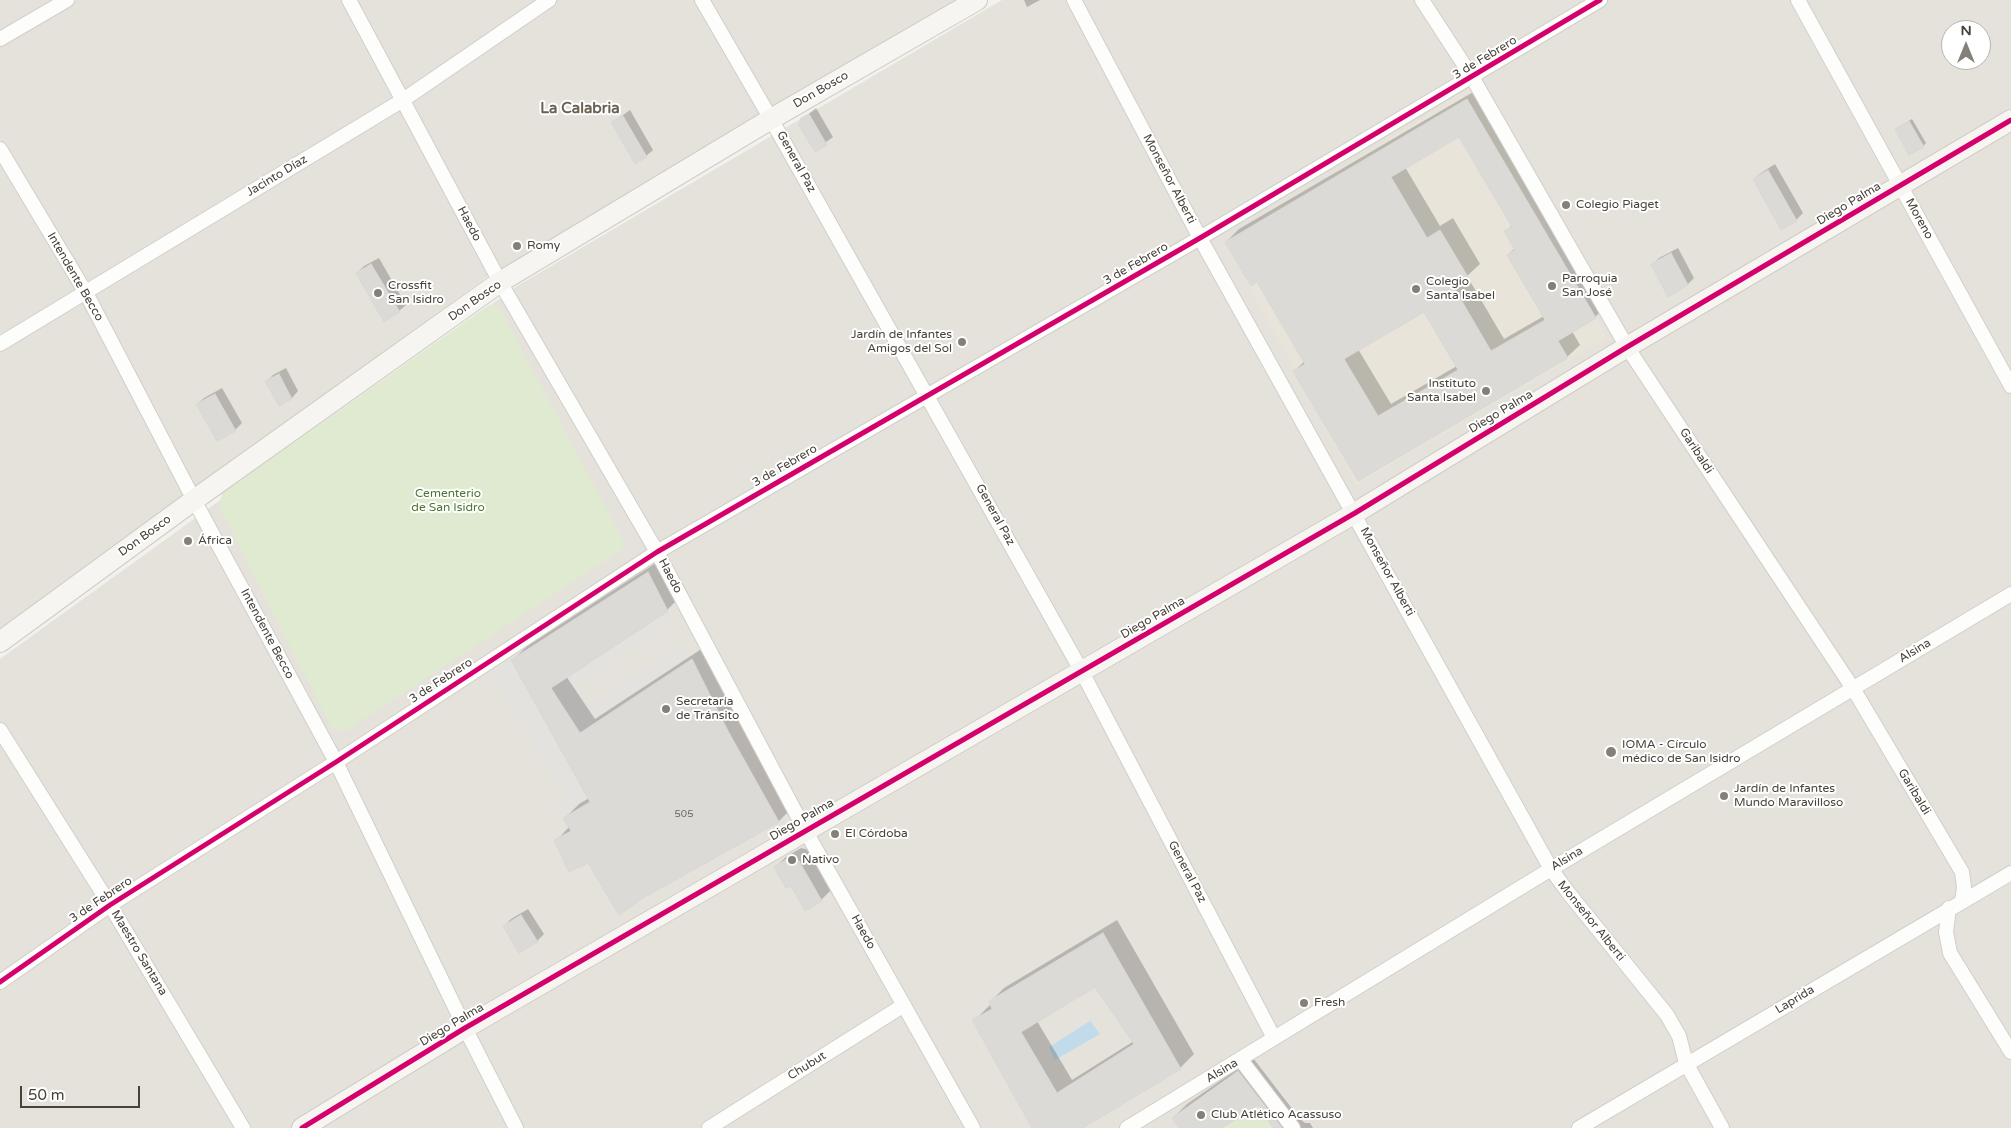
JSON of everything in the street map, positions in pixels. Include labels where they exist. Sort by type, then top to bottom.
[{"type":"street","points":[[0,39],[67,0]]},
{"type":"street","name":"Haedo","points":[[349,0],[500,282],[657,552],[805,830],[973,1128]]},
{"type":"street","name":"Jacinto Díaz","points":[[0,344],[403,100],[549,0]]},
{"type":"street","name":"General Paz","points":[[702,0],[772,119],[1081,670],[1274,1038]]},
{"type":"street","name":"Don Bosco","points":[[0,642],[194,500],[500,282],[772,119],[977,0]]},
{"type":"street","name":"Monseñor Alberti","points":[[1074,0],[1200,238],[1355,513],[1551,869],[1566,892],[1667,1015],[1679,1036],[1686,1063],[1722,1128]]},
{"type":"street","name":"Garibaldi","points":[[1422,0],[1472,77],[1628,347],[1854,690],[1962,872],[1964,887],[1955,905],[1946,932],[1950,952],[2011,1052]]},
{"type":"street","name":"3 de Febrero","points":[[0,982],[110,905],[336,762],[657,552],[1200,238],[1600,0]]},
{"type":"street","name":"Moreno","points":[[1798,0],[2011,386]]},
{"type":"street","name":"Diego Palma","points":[[302,1128],[465,1028],[1355,513],[1628,347],[2011,120]]},
{"type":"street","name":"Intendente Becco","points":[[0,149],[86,293],[194,500],[336,762],[465,1028],[516,1128]]},
{"type":"street","name":"Alsina","points":[[1127,1128],[1551,869],[1854,690],[2011,594]]},
{"type":"street","name":"Maestro Santana","points":[[0,730],[110,905],[243,1128]]},
{"type":"street","name":"Laprida","points":[[1579,1128],[2011,872]]},
{"type":"street","name":"Chubut","points":[[709,1128],[904,1005]]},
{"type":"street","points":[[1241,1060],[1293,1128]]},
{"type":"shaded area","points":[[0,0],[963,0],[487,277],[0,630]]},
{"type":"shaded area","points":[[1002,0],[2011,0],[2011,1128],[0,1128],[0,659],[517,286]]},
{"type":"shaded area","name":"Colegio Santa Isabel","points":[[1471,87],[1607,338],[1356,485],[1225,241]]},
{"type":"shaded area","points":[[668,611],[673,621],[575,687],[589,707],[684,644],[692,659],[580,733],[551,688]]},
{"type":"shaded area","points":[[511,660],[590,802],[563,818],[556,807],[569,799],[491,674]]},
{"type":"green space","name":"Cementerio de San Isidro","points":[[489,305],[499,307],[624,542],[623,549],[344,732],[331,727],[219,506],[222,493]]},
{"type":"green space","points":[[1258,1105],[1273,1128],[1222,1128]]},
{"type":"water","points":[[1090,1021],[1100,1034],[1055,1060],[1049,1047]]},
{"type":"building","name":"Colegio Santa Isabel","points":[[1467,99],[1596,318],[1558,341],[1568,358],[1358,481],[1293,371],[1305,364],[1257,282],[1251,286],[1225,242]],"holes":[[[1459,137],[1512,227],[1504,231],[1515,250],[1507,255],[1545,320],[1491,351],[1453,286],[1468,277],[1440,230],[1427,238],[1391,177]],[[1424,312],[1458,370],[1378,416],[1344,359]]]},
{"type":"building","points":[[809,114],[827,145],[815,152],[799,125],[801,118]]},
{"type":"building","points":[[623,116],[647,157],[635,164],[611,122]]},
{"type":"building","points":[[1909,121],[1924,147],[1909,155],[1895,129]]},
{"type":"building","points":[[1768,170],[1797,221],[1781,230],[1753,179]]},
{"type":"building","points":[[1671,253],[1688,285],[1668,297],[1651,264]]},
{"type":"building","name":"Crossfit San Isidro","points":[[371,264],[400,312],[384,322],[356,273]]},
{"type":"building","points":[[279,374],[292,399],[279,406],[265,381]]},
{"type":"building","points":[[215,394],[236,431],[217,441],[196,404]]},
{"type":"building","points":[[648,572],[668,611],[551,688],[580,733],[692,659],[728,731],[779,822],[643,898],[619,915],[588,863],[569,872],[554,840],[571,831],[563,818],[590,802],[511,660]]},
{"type":"building","points":[[790,857],[799,861],[822,901],[805,911],[791,886],[786,888],[774,867]]},
{"type":"building","points":[[521,915],[538,942],[519,953],[503,926]]},
{"type":"building","points":[[1103,933],[1181,1069],[1083,1128],[1032,1128],[972,1020],[992,1009],[989,1001]],"holes":[[[1095,987],[1134,1044],[1057,1093],[1021,1032]]]},
{"type":"building","points":[[1238,1071],[1282,1128],[1273,1128],[1258,1105],[1222,1128],[1179,1128],[1172,1118]]},
{"type":"cycle path","points":[[0,982],[110,905],[336,762],[657,552],[1200,238],[1600,0]]},
{"type":"cycle path","points":[[302,1128],[465,1028],[1355,513],[1627,347],[2011,120]]},
{"type":"place","name":"Colegio Piaget","points":[[1566,205]]},
{"type":"place","name":"Romy","points":[[517,246]]},
{"type":"place","name":"Parroquia San José","points":[[1552,286]]},
{"type":"place","name":"Colegio Santa Isabel","points":[[1416,289]]},
{"type":"place","name":"Crossfit San Isidro","points":[[378,293]]},
{"type":"place","name":"Jardín de Infantes Amigos del Sol","points":[[962,342]]},
{"type":"place","name":"Instituto Santa Isabel","points":[[1486,391]]},
{"type":"place","name":"África","points":[[188,541]]},
{"type":"place","name":"Secretaría de Tránsito","points":[[666,709]]},
{"type":"place","name":"IOMA - Círculo médico de San Isidro","points":[[1611,752]]},
{"type":"place","name":"Jardín de Infantes Mundo Maravilloso","points":[[1724,796]]},
{"type":"place","name":"El Córdoba","points":[[835,834]]},
{"type":"place","name":"Nativo","points":[[792,860]]},
{"type":"place","name":"Fresh","points":[[1304,1003]]},
{"type":"place","name":"Club Atlético Acassuso","points":[[1201,1115]]},
{"type":"district","name":"La Calabria","points":[[580,109]]}]
